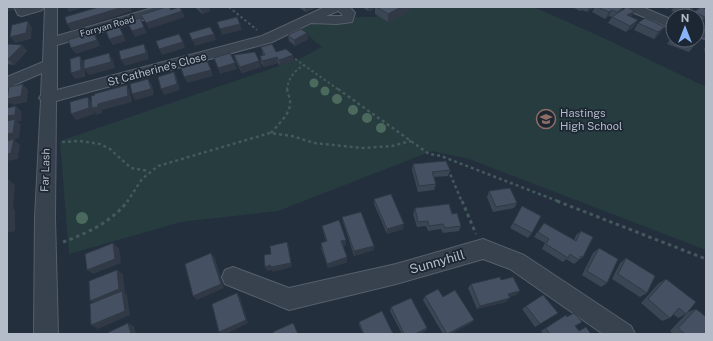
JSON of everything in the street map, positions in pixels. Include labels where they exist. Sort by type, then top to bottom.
[{"type":"street","points":[[20,7],[22,12],[38,7]]},
{"type":"street","name":"Far Lash","points":[[46,334],[46,148],[47,98],[51,42],[51,7]]},
{"type":"street","name":"Forryan Road","points":[[51,42],[160,10],[162,7]]},
{"type":"street","points":[[631,7],[665,22]]},
{"type":"street","name":"St Catherine's Close","points":[[47,98],[268,39],[309,19]]},
{"type":"street","points":[[7,83],[50,64]]},
{"type":"street","points":[[483,249],[517,262],[588,308],[623,334]]},
{"type":"street","name":"Sunnyhill","points":[[232,277],[289,299],[396,274],[483,249]]},
{"type":"path","points":[[229,7],[268,39],[428,154],[441,156],[706,259]]},
{"type":"path","points":[[270,133],[288,110],[290,105],[287,89],[290,80],[297,69],[304,65]]},
{"type":"path","points":[[45,249],[100,227],[125,206],[137,190],[138,183],[150,171],[158,166],[270,133],[292,136],[314,143],[362,148],[380,148],[411,141]]},
{"type":"path","points":[[46,148],[70,141],[101,145],[109,148],[118,158],[132,169],[150,171]]},
{"type":"path","points":[[441,156],[455,182],[483,249]]},
{"type":"green space","points":[[393,7],[534,7],[608,40],[706,87],[706,250],[469,159],[432,151],[278,211],[181,222],[69,254],[60,141],[299,59],[322,47],[300,29],[312,24],[343,24],[354,17],[374,17]]},
{"type":"building","points":[[99,7],[123,7],[67,24],[65,17]]},
{"type":"building","points":[[169,7],[171,10],[179,7],[182,11],[146,23],[141,15]]},
{"type":"building","points":[[377,7],[401,7],[388,14]]},
{"type":"building","points":[[597,7],[623,8],[617,12],[612,10],[609,12]]},
{"type":"building","points":[[627,7],[635,11],[627,15],[638,20],[630,26],[612,17]]},
{"type":"building","points":[[237,17],[240,24],[220,29],[217,22]]},
{"type":"building","points":[[140,18],[144,27],[132,31],[127,22]]},
{"type":"building","points":[[645,18],[665,27],[658,32],[638,23]]},
{"type":"building","points":[[28,21],[26,33],[10,37],[12,25]]},
{"type":"building","points":[[118,24],[123,35],[109,39],[105,28]]},
{"type":"building","points":[[210,27],[214,34],[192,40],[189,33]]},
{"type":"building","points":[[301,29],[307,33],[294,40],[288,35]]},
{"type":"building","points":[[93,32],[97,40],[71,48],[68,40]]},
{"type":"building","points":[[179,34],[183,42],[159,49],[156,41]]},
{"type":"building","points":[[9,44],[22,45],[7,59],[7,46]]},
{"type":"building","points":[[144,44],[146,53],[121,60],[119,51]]},
{"type":"building","points":[[272,44],[276,52],[286,49],[293,55],[279,60],[277,57],[262,61],[260,56],[265,55],[261,47]]},
{"type":"building","points":[[255,52],[259,61],[240,67],[234,55]]},
{"type":"building","points":[[109,53],[111,62],[84,69],[84,60]]},
{"type":"building","points":[[230,53],[235,63],[218,68],[214,58]]},
{"type":"building","points":[[80,56],[81,70],[71,73],[70,59]]},
{"type":"building","points":[[207,61],[211,70],[184,77],[181,68]]},
{"type":"building","points":[[174,72],[177,84],[161,89],[158,77]]},
{"type":"building","points":[[148,79],[151,89],[132,94],[130,84]]},
{"type":"building","points":[[23,84],[21,96],[7,99],[9,87]]},
{"type":"building","points":[[127,85],[128,96],[98,104],[98,107],[92,108],[91,96],[95,95],[94,94]]},
{"type":"building","points":[[88,97],[89,108],[71,114],[70,102]]},
{"type":"building","points":[[16,106],[15,115],[7,116],[7,108]]},
{"type":"building","points":[[15,119],[13,133],[7,134],[7,121]]},
{"type":"building","points":[[14,139],[11,153],[7,154],[7,141]]},
{"type":"building","points":[[446,161],[450,170],[432,172],[436,184],[419,186],[413,164]]},
{"type":"building","points":[[510,188],[517,203],[496,207],[489,191]]},
{"type":"building","points":[[391,194],[404,224],[387,229],[374,199]]},
{"type":"building","points":[[8,204],[7,226],[7,205]]},
{"type":"building","points":[[449,204],[452,214],[457,213],[461,226],[445,228],[443,224],[429,226],[428,221],[418,222],[415,208]]},
{"type":"building","points":[[522,206],[541,216],[532,233],[513,223]]},
{"type":"building","points":[[361,212],[374,246],[354,251],[342,217]]},
{"type":"building","points":[[339,220],[346,240],[341,241],[347,257],[327,264],[321,243],[327,241],[322,226]]},
{"type":"building","points":[[544,223],[576,241],[581,231],[593,237],[583,257],[581,256],[579,260],[570,254],[568,258],[546,244],[549,239],[538,232]]},
{"type":"building","points":[[287,242],[291,263],[271,267],[270,265],[265,267],[264,255],[271,254],[270,246]]},
{"type":"building","points":[[113,243],[115,259],[87,270],[85,254]]},
{"type":"building","points":[[599,248],[618,259],[607,283],[587,271]]},
{"type":"building","points":[[211,253],[221,284],[193,296],[185,264]]},
{"type":"building","points":[[626,258],[655,276],[647,293],[618,274]]},
{"type":"building","points":[[117,270],[119,289],[90,301],[89,281]]},
{"type":"building","points":[[500,277],[501,280],[513,277],[520,291],[508,294],[510,298],[480,306],[471,284]]},
{"type":"building","points":[[666,279],[696,302],[686,314],[679,308],[670,318],[648,299]]},
{"type":"building","points":[[438,289],[443,297],[455,290],[474,320],[447,334],[425,296]]},
{"type":"building","points":[[122,291],[125,311],[91,325],[90,304]]},
{"type":"building","points":[[237,293],[246,320],[219,332],[212,304]]},
{"type":"building","points":[[543,295],[558,313],[540,324],[526,306]]},
{"type":"building","points":[[411,298],[427,328],[415,334],[404,334],[391,307]]},
{"type":"building","points":[[696,309],[706,317],[706,334],[685,334],[678,328]]},
{"type":"building","points":[[382,311],[393,334],[364,334],[359,322]]},
{"type":"building","points":[[574,313],[582,322],[575,326],[579,331],[586,327],[591,334],[550,334],[546,328],[566,315],[567,317]]},
{"type":"building","points":[[128,323],[131,334],[105,334]]},
{"type":"building","points":[[293,323],[298,334],[274,334],[273,332]]},
{"type":"place","name":"Hastings High School","points":[[546,119]]}]
